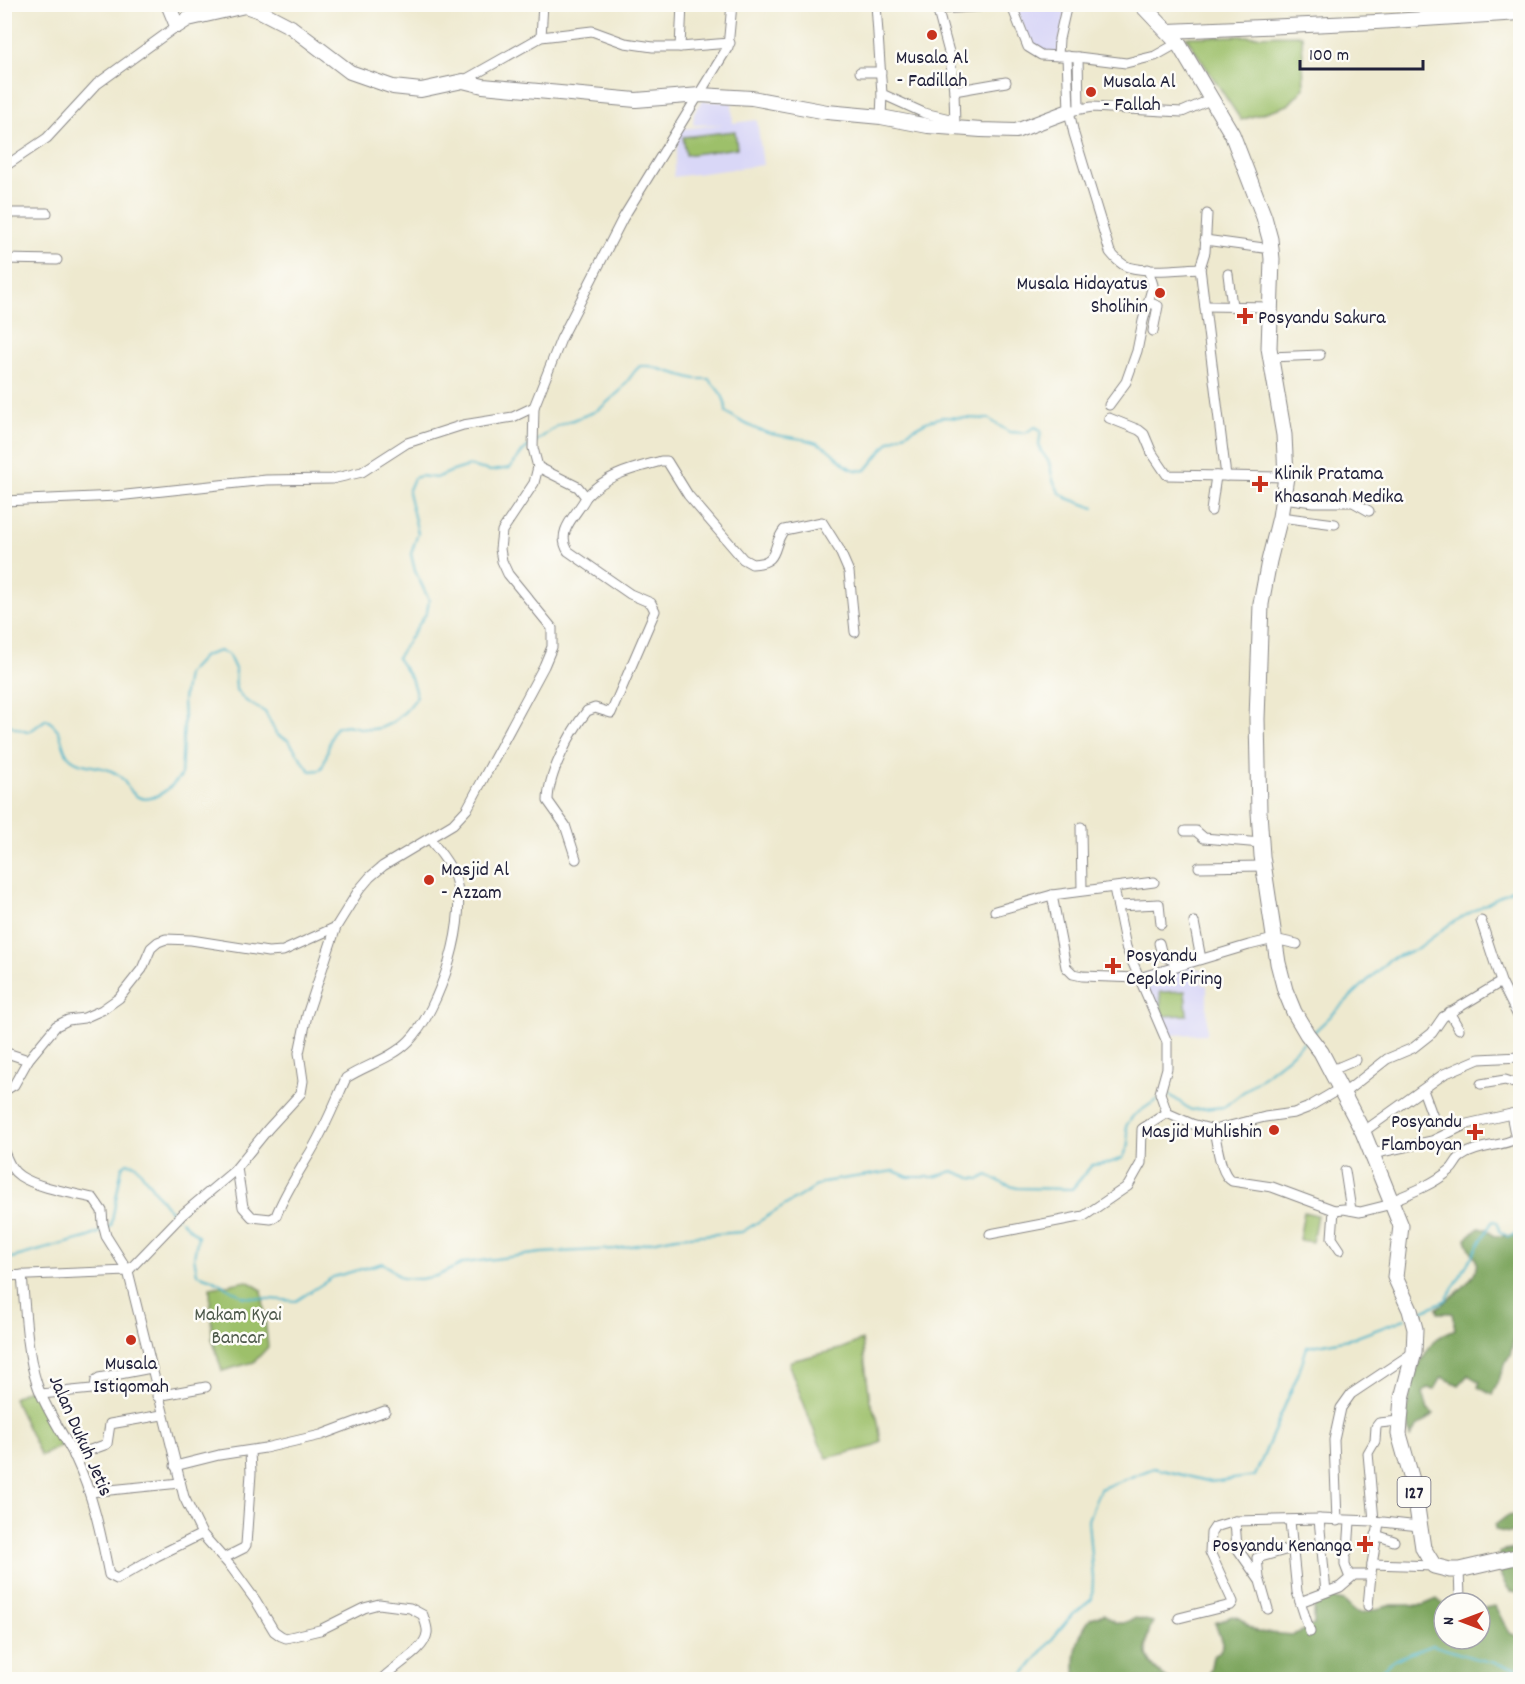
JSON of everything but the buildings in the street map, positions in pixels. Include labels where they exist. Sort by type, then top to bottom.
[{"type":"main road","name":"127","points":[[1141,4],[1173,37],[1232,134],[1264,217],[1271,249],[1270,357],[1284,435],[1286,477],[1262,604],[1257,719],[1263,866],[1274,939],[1285,990],[1294,1012],[1307,1034],[1322,1052],[1363,1132],[1392,1202],[1401,1232],[1395,1276],[1410,1310],[1415,1329],[1414,1352],[1402,1398],[1399,1421],[1401,1447],[1414,1487],[1423,1548],[1434,1566]]},
{"type":"main road","points":[[1434,1566],[1459,1570],[1521,1556]]},
{"type":"street","points":[[168,4],[177,26]]},
{"type":"street","points":[[541,37],[543,4]]},
{"type":"street","points":[[680,47],[682,4]]},
{"type":"street","points":[[4,1276],[128,1271],[179,1217],[237,1168],[268,1128],[301,1093],[303,1081],[299,1053],[318,978],[336,927],[359,890],[383,866],[453,824],[467,809],[520,714],[552,647],[552,628],[508,574],[500,549],[502,531],[534,483],[538,467],[533,442],[534,407],[561,339],[623,218],[730,43],[732,4]]},
{"type":"street","points":[[876,4],[882,94],[881,117]]},
{"type":"street","points":[[1067,4],[1059,39],[1074,110]]},
{"type":"street","points":[[954,124],[954,91],[950,56],[937,7],[1010,5],[1028,46],[1038,55],[1126,63],[1155,56],[1173,37],[1521,13]]},
{"type":"street","points":[[4,167],[47,138],[97,84],[177,26],[188,19],[245,6],[291,27],[350,72],[393,87],[421,90],[463,81],[541,37],[592,31],[625,43],[653,47],[730,43]]},
{"type":"street","points":[[1078,57],[1074,134],[1110,252],[1122,264],[1129,267],[1200,268]]},
{"type":"street","points":[[860,72],[881,72]]},
{"type":"street","points":[[463,81],[483,86],[636,100],[700,95],[753,98],[826,112],[881,117],[928,126],[954,124],[1016,130],[1074,110],[1126,108],[1182,112],[1212,99]]},
{"type":"street","points":[[954,91],[1006,82]]},
{"type":"street","points":[[882,94],[954,124]]},
{"type":"street","points":[[4,183],[5,259],[57,260]]},
{"type":"street","points":[[6,213],[47,213]]},
{"type":"street","points":[[1207,214],[1205,252],[1200,268],[1221,476],[1211,512]]},
{"type":"street","points":[[1205,240],[1271,249]]},
{"type":"street","points":[[1109,405],[1126,382],[1131,370],[1153,285],[1148,269]]},
{"type":"street","points":[[1228,274],[1232,306]]},
{"type":"street","points":[[1148,302],[1158,306],[1153,331]]},
{"type":"street","points":[[1205,306],[1271,307]]},
{"type":"street","points":[[1270,357],[1320,355]]},
{"type":"street","points":[[4,501],[117,496],[266,480],[332,478],[362,472],[407,442],[463,425],[513,417],[534,407]]},
{"type":"street","points":[[1109,418],[1144,434],[1152,453],[1167,474],[1286,477]]},
{"type":"street","points":[[576,859],[565,825],[548,801],[552,776],[558,761],[587,711],[595,708],[611,713],[655,611],[651,603],[630,594],[566,547],[564,534],[567,525],[592,490],[614,475],[667,461],[688,495],[743,559],[752,564],[759,564],[773,557],[784,530],[822,522],[849,572],[855,632]]},
{"type":"street","points":[[538,467],[578,487],[586,497]]},
{"type":"street","points":[[1283,498],[1313,502],[1353,502],[1369,511]]},
{"type":"street","points":[[1280,518],[1335,524]]},
{"type":"street","points":[[1081,827],[1082,890]]},
{"type":"street","points":[[1185,831],[1196,831],[1204,838],[1261,843]]},
{"type":"street","points":[[237,1168],[243,1207],[252,1217],[271,1219],[276,1216],[330,1114],[346,1078],[386,1059],[408,1043],[421,1029],[439,990],[452,952],[459,914],[454,874],[430,839]]},
{"type":"street","points":[[1199,867],[1263,866]]},
{"type":"street","points":[[995,911],[1052,895],[1154,882]]},
{"type":"street","points":[[1114,888],[1126,946],[1167,1042],[1167,1068],[1161,1097],[1167,1113],[1192,1124],[1214,1130],[1265,1117],[1294,1113],[1342,1091],[1387,1059],[1413,1048],[1432,1033],[1449,1012],[1501,982]]},
{"type":"street","points":[[1052,895],[1068,971],[1082,976],[1139,978],[1274,939],[1297,944]]},
{"type":"street","points":[[1118,906],[1160,904],[1161,924]]},
{"type":"street","points":[[1481,921],[1501,982],[1521,1020]]},
{"type":"street","points":[[1194,922],[1201,959]]},
{"type":"street","points":[[4,1091],[15,1085],[28,1060],[56,1026],[102,1010],[119,998],[142,969],[151,948],[158,942],[166,939],[191,940],[268,952],[283,951],[336,927]]},
{"type":"street","points":[[1159,943],[1162,954],[1174,961],[1177,967]]},
{"type":"street","points":[[1449,1012],[1459,1029]]},
{"type":"street","points":[[4,1052],[28,1060]]},
{"type":"street","points":[[1363,1132],[1444,1074],[1479,1059],[1521,1057]]},
{"type":"street","points":[[1330,1071],[1356,1060]]},
{"type":"street","points":[[1481,1084],[1505,1080],[1521,1085]]},
{"type":"street","points":[[1423,1090],[1434,1120]]},
{"type":"street","points":[[990,1234],[1084,1216],[1128,1186],[1141,1163],[1142,1129],[1167,1113]]},
{"type":"street","points":[[1214,1130],[1227,1179],[1272,1187],[1334,1210],[1360,1212],[1392,1202],[1442,1176],[1451,1169],[1457,1159],[1467,1153],[1516,1140],[1516,1113],[1467,1124],[1432,1141],[1372,1154]]},
{"type":"street","points":[[4,1152],[9,1164],[19,1175],[36,1184],[93,1198],[102,1211],[106,1236],[128,1271],[183,1497],[202,1534],[232,1568],[274,1631],[286,1638],[320,1630],[364,1608],[379,1604],[417,1611],[423,1615],[427,1636],[417,1650],[381,1680]]},
{"type":"street","points":[[1346,1171],[1351,1210]]},
{"type":"street","points":[[1334,1210],[1332,1238],[1340,1250]]},
{"type":"street","name":"Jalan Dukuh Jetis","points":[[22,1275],[36,1382],[90,1492],[98,1517],[109,1575],[117,1579],[202,1534]]},
{"type":"street","points":[[1337,1521],[1334,1440],[1341,1408],[1351,1394],[1414,1352]]},
{"type":"street","points":[[41,1394],[93,1389],[99,1378],[151,1368]]},
{"type":"street","points":[[158,1396],[206,1387]]},
{"type":"street","points":[[175,1466],[321,1435],[385,1411]]},
{"type":"street","points":[[74,1456],[107,1444],[110,1424],[162,1415]]},
{"type":"street","points":[[1368,1606],[1376,1522],[1368,1453],[1375,1442],[1376,1427],[1379,1423],[1399,1421]]},
{"type":"street","points":[[224,1558],[246,1545],[251,1473],[250,1451]]},
{"type":"street","points":[[90,1492],[180,1483]]},
{"type":"street","points":[[1319,1520],[1326,1592]]},
{"type":"street","points":[[1179,1618],[1231,1605],[1232,1598],[1210,1552],[1209,1542],[1215,1527],[1235,1521],[1319,1520],[1419,1526]]},
{"type":"street","points":[[1235,1521],[1237,1548],[1260,1581]]},
{"type":"street","points":[[1290,1521],[1300,1602],[1310,1632]]},
{"type":"street","points":[[1350,1522],[1348,1551],[1345,1556],[1345,1565],[1350,1578]]},
{"type":"street","points":[[1376,1535],[1394,1541]]},
{"type":"street","points":[[1268,1609],[1260,1581],[1257,1558],[1292,1548]]},
{"type":"street","points":[[1371,1564],[1434,1566]]},
{"type":"street","points":[[1459,1570],[1460,1591]]},
{"type":"street","points":[[1300,1602],[1340,1587],[1354,1575],[1370,1575]]},
{"type":"shaded area","points":[[1016,5],[1067,5],[1057,55],[1040,55],[1030,46]]},
{"type":"shaded area","points":[[702,101],[732,102],[733,123],[757,120],[763,165],[673,177],[680,129],[725,124],[693,125],[694,113]]},
{"type":"shaded area","points":[[1195,957],[1195,969],[1202,969],[1201,984],[1207,985],[1207,1034],[1166,1035],[1140,975]]},
{"type":"green space","points":[[1302,35],[1304,88],[1288,105],[1241,120],[1186,37]]},
{"type":"green space","points":[[735,131],[737,148],[686,155],[683,137]]},
{"type":"green space","points":[[1185,991],[1187,1015],[1162,1016],[1160,992]]},
{"type":"green space","points":[[1304,1212],[1317,1215],[1312,1242],[1299,1240]]},
{"type":"green space","points":[[1479,1228],[1486,1229],[1494,1236],[1520,1236],[1520,1312],[1510,1356],[1492,1395],[1478,1387],[1480,1382],[1468,1375],[1459,1385],[1442,1377],[1435,1389],[1427,1388],[1423,1393],[1428,1409],[1434,1414],[1416,1428],[1410,1437],[1407,1412],[1411,1386],[1421,1361],[1435,1340],[1455,1329],[1452,1313],[1438,1313],[1437,1308],[1456,1294],[1474,1274],[1476,1260],[1466,1238]]},
{"type":"green space","name":"Makam Kyai Bancar","points":[[247,1281],[262,1290],[268,1347],[254,1362],[222,1371],[212,1338],[210,1288]]},
{"type":"green space","points":[[862,1340],[870,1401],[877,1417],[881,1441],[876,1446],[827,1458],[818,1441],[789,1365],[791,1361],[840,1349]]},
{"type":"green space","points":[[33,1387],[62,1445],[41,1456],[13,1398]]},
{"type":"green space","points":[[1520,1514],[1520,1531],[1509,1533],[1495,1530],[1495,1525],[1507,1516]]},
{"type":"green space","points":[[1520,1548],[1520,1593],[1511,1592],[1507,1587],[1500,1574],[1499,1564],[1500,1552]]},
{"type":"green space","points":[[1329,1598],[1344,1601],[1354,1611],[1361,1613],[1392,1605],[1423,1605],[1432,1601],[1432,1651],[1492,1651],[1492,1607],[1495,1606],[1509,1633],[1520,1637],[1520,1679],[1204,1680],[1210,1671],[1213,1657],[1223,1646],[1215,1623],[1232,1616],[1239,1618],[1257,1632],[1293,1635],[1314,1625],[1314,1604]]},
{"type":"green space","points":[[1104,1614],[1116,1623],[1136,1618],[1153,1622],[1147,1639],[1147,1655],[1154,1668],[1169,1679],[1076,1679],[1075,1655],[1082,1632],[1091,1618]]},
{"type":"waterway","points":[[535,442],[557,426],[602,407],[620,391],[640,366],[649,366],[695,379],[709,379],[723,398],[726,412],[736,419],[775,435],[817,443],[829,450],[848,467],[859,470],[866,470],[889,442],[926,422],[942,417],[989,419],[1009,432],[1025,433],[1035,427],[1041,430],[1039,445],[1049,462],[1053,480],[1059,492],[1067,498],[1094,508]]},
{"type":"waterway","points":[[4,720],[13,727],[27,732],[47,719],[58,730],[66,752],[71,758],[114,772],[137,796],[151,798],[171,786],[181,776],[183,700],[187,674],[204,656],[219,651],[228,654],[235,669],[236,690],[246,701],[265,712],[277,735],[288,740],[310,771],[320,770],[335,728],[344,725],[367,729],[382,727],[402,715],[417,697],[411,678],[397,658],[427,612],[429,600],[415,571],[411,554],[418,533],[408,492],[414,478],[421,476],[436,478],[469,466],[491,471],[510,468],[530,445]]},
{"type":"waterway","points":[[1312,1034],[1390,959],[1417,949],[1450,924],[1520,885]]},
{"type":"waterway","points":[[1165,1094],[1167,1093],[1191,1110],[1224,1107],[1304,1042]]},
{"type":"waterway","points":[[181,1221],[198,1236],[194,1257],[197,1274],[212,1279],[244,1297],[296,1301],[333,1277],[383,1263],[402,1278],[420,1279],[437,1276],[464,1263],[541,1253],[616,1249],[676,1237],[742,1232],[823,1182],[894,1171],[908,1177],[934,1177],[953,1171],[971,1178],[980,1179],[988,1175],[1017,1188],[1072,1189],[1092,1165],[1123,1158],[1129,1144],[1126,1126],[1133,1116],[1158,1099]]},
{"type":"waterway","points":[[107,1228],[111,1226],[122,1167],[127,1163],[135,1164],[165,1205],[177,1217]]},
{"type":"waterway","points":[[1416,1314],[1446,1300],[1492,1222],[1498,1223],[1499,1231],[1509,1237],[1520,1231]]},
{"type":"waterway","points":[[4,1260],[89,1237],[102,1231]]},
{"type":"waterway","points":[[1019,1680],[1070,1617],[1092,1599],[1093,1579],[1088,1520],[1100,1489],[1154,1468],[1211,1482],[1255,1476],[1299,1372],[1307,1347],[1354,1338],[1405,1319]]},
{"type":"waterway","points":[[1368,1680],[1394,1660],[1432,1645],[1520,1669]]},
{"type":"place","name":"Musala Al - Fadillah","points":[[932,35]]},
{"type":"place","name":"Musala Al - Fallah","points":[[1091,92]]},
{"type":"place","name":"Musala Hidayatus Sholihin","points":[[1160,293]]},
{"type":"place","name":"Posyandu Sakura","points":[[1245,316]]},
{"type":"place","name":"Klinik Pratama Khasanah Medika","points":[[1260,484]]},
{"type":"place","name":"Masjid Al - Azzam","points":[[429,880]]},
{"type":"place","name":"Posyandu Ceplok Piring","points":[[1113,966]]},
{"type":"place","name":"Masjid Muhlishin","points":[[1274,1130]]},
{"type":"place","name":"Posyandu Flamboyan","points":[[1475,1132]]},
{"type":"place","name":"Musala Istiqomah","points":[[131,1340]]},
{"type":"place","name":"Posyandu Kenanga","points":[[1365,1544]]}]
